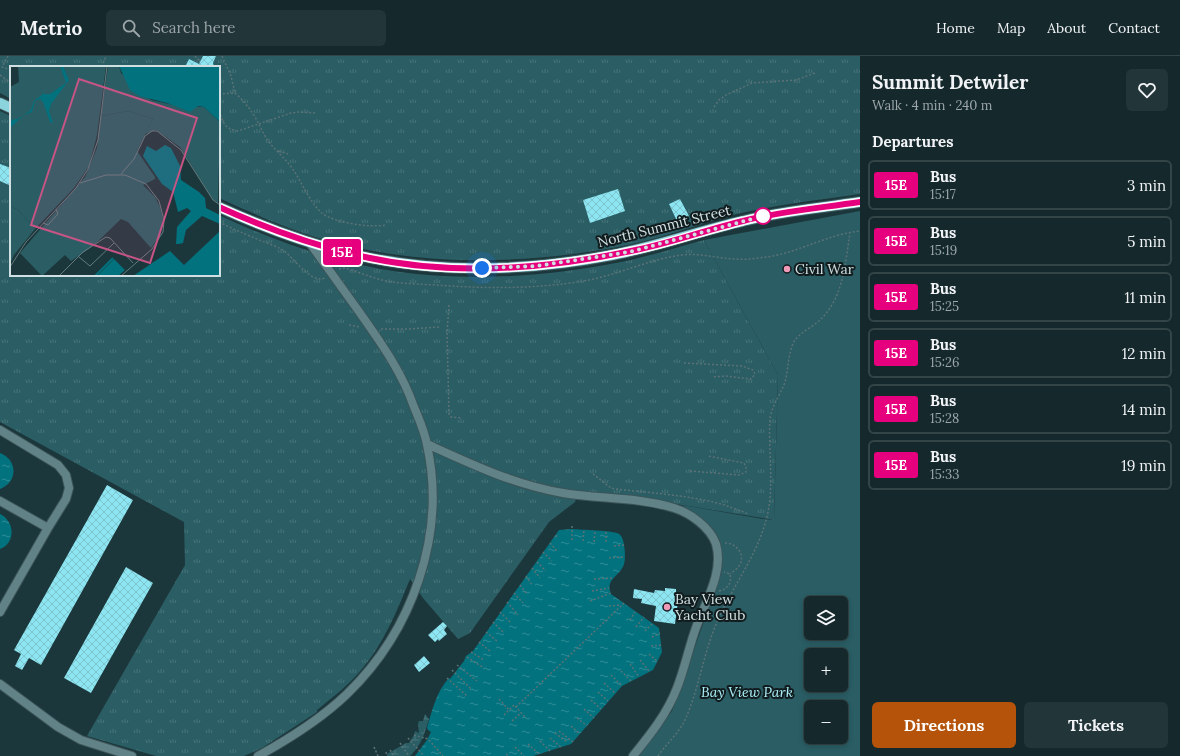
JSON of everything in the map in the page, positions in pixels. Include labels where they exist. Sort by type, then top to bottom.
[{"type":"main road","points":[[0,102],[10,107]]},
{"type":"main road","name":"North Summit Street","points":[[220,207],[274,230],[336,250],[378,260],[425,266],[472,268],[536,266],[590,259],[633,251],[744,220],[860,202]]},
{"type":"street","points":[[258,756],[319,718],[361,680],[374,664],[397,631],[414,595],[424,564],[432,512],[432,490],[427,444],[414,406],[396,366],[371,328],[309,242]]},
{"type":"street","points":[[0,430],[58,465],[66,475],[69,488],[66,499],[0,612]]},
{"type":"street","points":[[427,444],[487,471],[532,486],[563,493],[654,503],[674,508],[684,512],[704,527],[711,535],[717,552],[717,571],[691,641],[677,689],[658,723],[633,756]]},
{"type":"street","points":[[0,501],[48,528]]},
{"type":"street","points":[[0,684],[58,727],[81,740],[132,756]]},
{"type":"path","points":[[8,56],[2,67],[10,70]]},
{"type":"path","points":[[102,66],[106,56]]},
{"type":"path","points":[[195,56],[200,61]]},
{"type":"path","points":[[222,56],[231,76],[235,93],[250,109],[268,141],[291,167],[316,206],[323,214],[332,218],[357,224],[372,226],[386,225]]},
{"type":"path","points":[[714,107],[719,100],[726,95],[752,83],[791,81],[804,78],[815,73]]},
{"type":"path","points":[[0,75],[10,82]]},
{"type":"path","points":[[220,94],[235,93]]},
{"type":"path","points":[[220,114],[224,124],[232,130],[238,131],[295,112],[316,114]]},
{"type":"path","points":[[277,150],[288,154]]},
{"type":"path","points":[[658,756],[676,734],[683,722],[693,699],[715,627],[750,559],[763,528],[769,501],[771,462],[770,427],[772,412],[785,381],[792,344],[799,336],[823,318],[838,294],[842,282],[850,233]]},
{"type":"path","points":[[449,305],[447,333],[449,414],[451,417],[462,418]]},
{"type":"path","points":[[349,325],[395,330],[439,327]]},
{"type":"path","points":[[684,363],[742,366],[752,370],[755,374],[751,379],[726,376],[712,377]]},
{"type":"path","points":[[690,471],[739,475],[746,472],[744,463],[708,456]]},
{"type":"path","points":[[593,474],[610,488],[722,504],[748,514]]},
{"type":"path","points":[[572,526],[572,540]]},
{"type":"path","points":[[583,541],[584,530]]},
{"type":"path","points":[[594,542],[595,531]]},
{"type":"path","points":[[606,532],[606,542]]},
{"type":"path","points":[[550,543],[557,551]]},
{"type":"path","points":[[715,543],[728,543],[735,546],[742,554],[742,562],[730,574]]},
{"type":"path","points":[[614,546],[624,545]]},
{"type":"path","points":[[543,552],[552,561]]},
{"type":"path","points":[[610,558],[624,557]]},
{"type":"path","points":[[536,562],[546,571]]},
{"type":"path","points":[[532,568],[540,578]]},
{"type":"path","points":[[717,571],[730,574]]},
{"type":"path","points":[[710,593],[722,591],[728,586],[731,582],[730,574]]},
{"type":"path","points":[[526,576],[532,585]]},
{"type":"path","points":[[594,580],[614,578]]},
{"type":"path","points":[[520,585],[526,593]]},
{"type":"path","points":[[592,591],[609,588]]},
{"type":"path","points":[[514,593],[523,603]]},
{"type":"path","points":[[590,601],[611,594]]},
{"type":"path","points":[[507,602],[518,614]]},
{"type":"path","points":[[504,715],[514,705],[516,707],[624,603]]},
{"type":"path","points":[[609,606],[621,605]]},
{"type":"path","points":[[500,612],[511,623]]},
{"type":"path","points":[[630,620],[636,612]]},
{"type":"path","points":[[636,627],[644,617]]},
{"type":"path","points":[[493,622],[504,633]]},
{"type":"path","points":[[645,631],[653,624]]},
{"type":"path","points":[[486,632],[497,641]]},
{"type":"path","points":[[652,637],[660,633]]},
{"type":"path","points":[[479,642],[490,651]]},
{"type":"path","points":[[651,646],[661,645]]},
{"type":"path","points":[[471,652],[484,660]]},
{"type":"path","points":[[648,654],[657,661]]},
{"type":"path","points":[[466,657],[484,668]]},
{"type":"path","points":[[640,660],[649,672]]},
{"type":"path","points":[[630,664],[639,677]]},
{"type":"path","points":[[457,665],[477,681]]},
{"type":"path","points":[[452,670],[471,689]]},
{"type":"path","points":[[621,671],[630,681]]},
{"type":"path","points":[[611,675],[622,686]]},
{"type":"path","points":[[447,678],[467,696]]},
{"type":"path","points":[[604,683],[615,693]]},
{"type":"path","points":[[598,692],[608,701]]},
{"type":"path","points":[[499,699],[509,710]]},
{"type":"path","points":[[591,700],[601,709]]},
{"type":"path","points":[[516,707],[525,717]]},
{"type":"path","points":[[584,709],[594,718]]},
{"type":"path","points":[[512,721],[522,713]]},
{"type":"path","points":[[577,718],[587,726]]},
{"type":"path","points":[[571,726],[580,734]]},
{"type":"path","points":[[558,731],[573,742]]},
{"type":"path","points":[[555,733],[567,742]]},
{"type":"path","points":[[414,735],[428,739],[444,756]]},
{"type":"path","points":[[408,738],[424,756]]},
{"type":"path","points":[[550,738],[562,748]]},
{"type":"path","points":[[540,741],[550,751]]},
{"type":"path","points":[[400,743],[409,756]]},
{"type":"path","points":[[528,744],[539,754]]},
{"type":"path","points":[[374,746],[378,756]]},
{"type":"path","points":[[514,747],[524,756]]},
{"type":"path","points":[[390,750],[394,756]]},
{"type":"path","points":[[386,752],[387,756]]},
{"type":"green space","points":[[0,56],[860,56],[860,194],[749,211],[633,244],[583,253],[547,257],[475,260],[404,256],[333,242],[304,233],[261,217],[220,198],[220,66],[10,66],[10,98],[0,93]]},
{"type":"green space","points":[[0,111],[10,116],[10,276],[220,276],[220,215],[284,243],[353,263],[400,272],[458,277],[516,276],[603,266],[704,240],[778,375],[774,520],[658,501],[578,492],[575,502],[549,522],[470,633],[458,639],[423,598],[410,579],[395,615],[370,659],[341,691],[317,710],[317,712],[262,748],[244,756],[156,756],[87,736],[185,565],[184,522],[0,422]]},
{"type":"green space","name":"Bay View Park","points":[[860,211],[860,756],[639,756],[672,711],[712,599],[720,554],[718,538],[705,523],[682,505],[774,520],[778,375],[704,240]]},
{"type":"green space","points":[[425,714],[429,719],[426,730],[414,752],[410,756],[387,756],[387,754],[406,743],[409,743],[415,731],[419,733],[418,724],[419,721],[423,721]]},
{"type":"water","points":[[0,453],[6,456],[10,461],[14,471],[10,481],[6,486],[0,489]]},
{"type":"water","points":[[0,514],[9,522],[12,532],[9,542],[0,549]]},
{"type":"water","points":[[559,530],[597,530],[616,533],[623,539],[625,557],[624,564],[611,581],[611,594],[659,628],[662,652],[653,670],[622,686],[571,744],[533,756],[415,756],[431,732],[427,728],[435,702],[445,683],[464,661],[466,656],[473,651]]},
{"type":"building","points":[[203,56],[216,56],[213,63],[214,66],[186,66],[189,59],[199,64]]},
{"type":"building","points":[[0,164],[10,168],[10,186],[0,181]]},
{"type":"building","points":[[618,189],[625,211],[590,223],[583,200]]},
{"type":"building","points":[[680,199],[689,216],[677,221],[669,204]]},
{"type":"building","points":[[107,485],[133,500],[41,665],[29,658],[22,670],[15,666],[21,654],[14,650]]},
{"type":"building","points":[[126,567],[153,583],[91,693],[64,678]]},
{"type":"building","name":"Bay View Yacht Club","points":[[665,588],[676,589],[676,593],[679,593],[675,624],[654,621],[656,606],[641,603],[642,599],[633,598],[634,589],[654,593],[655,590],[665,591]]},
{"type":"building","points":[[443,622],[447,626],[444,630],[447,634],[439,641],[438,639],[435,642],[428,635]]},
{"type":"building","points":[[424,656],[430,663],[419,672],[414,665]]},
{"type":"bus line","name":"15E","points":[[220,207],[274,230],[336,250],[378,260],[425,266],[472,268],[536,266],[610,255],[633,251],[744,220],[860,202]]},
{"type":"place","name":"Civil War","points":[[787,269]]},
{"type":"place","name":"Bay View Yacht Club","points":[[667,607]]},
{"type":"route","points":[[482,268],[536,266],[633,251],[763,216]]}]
